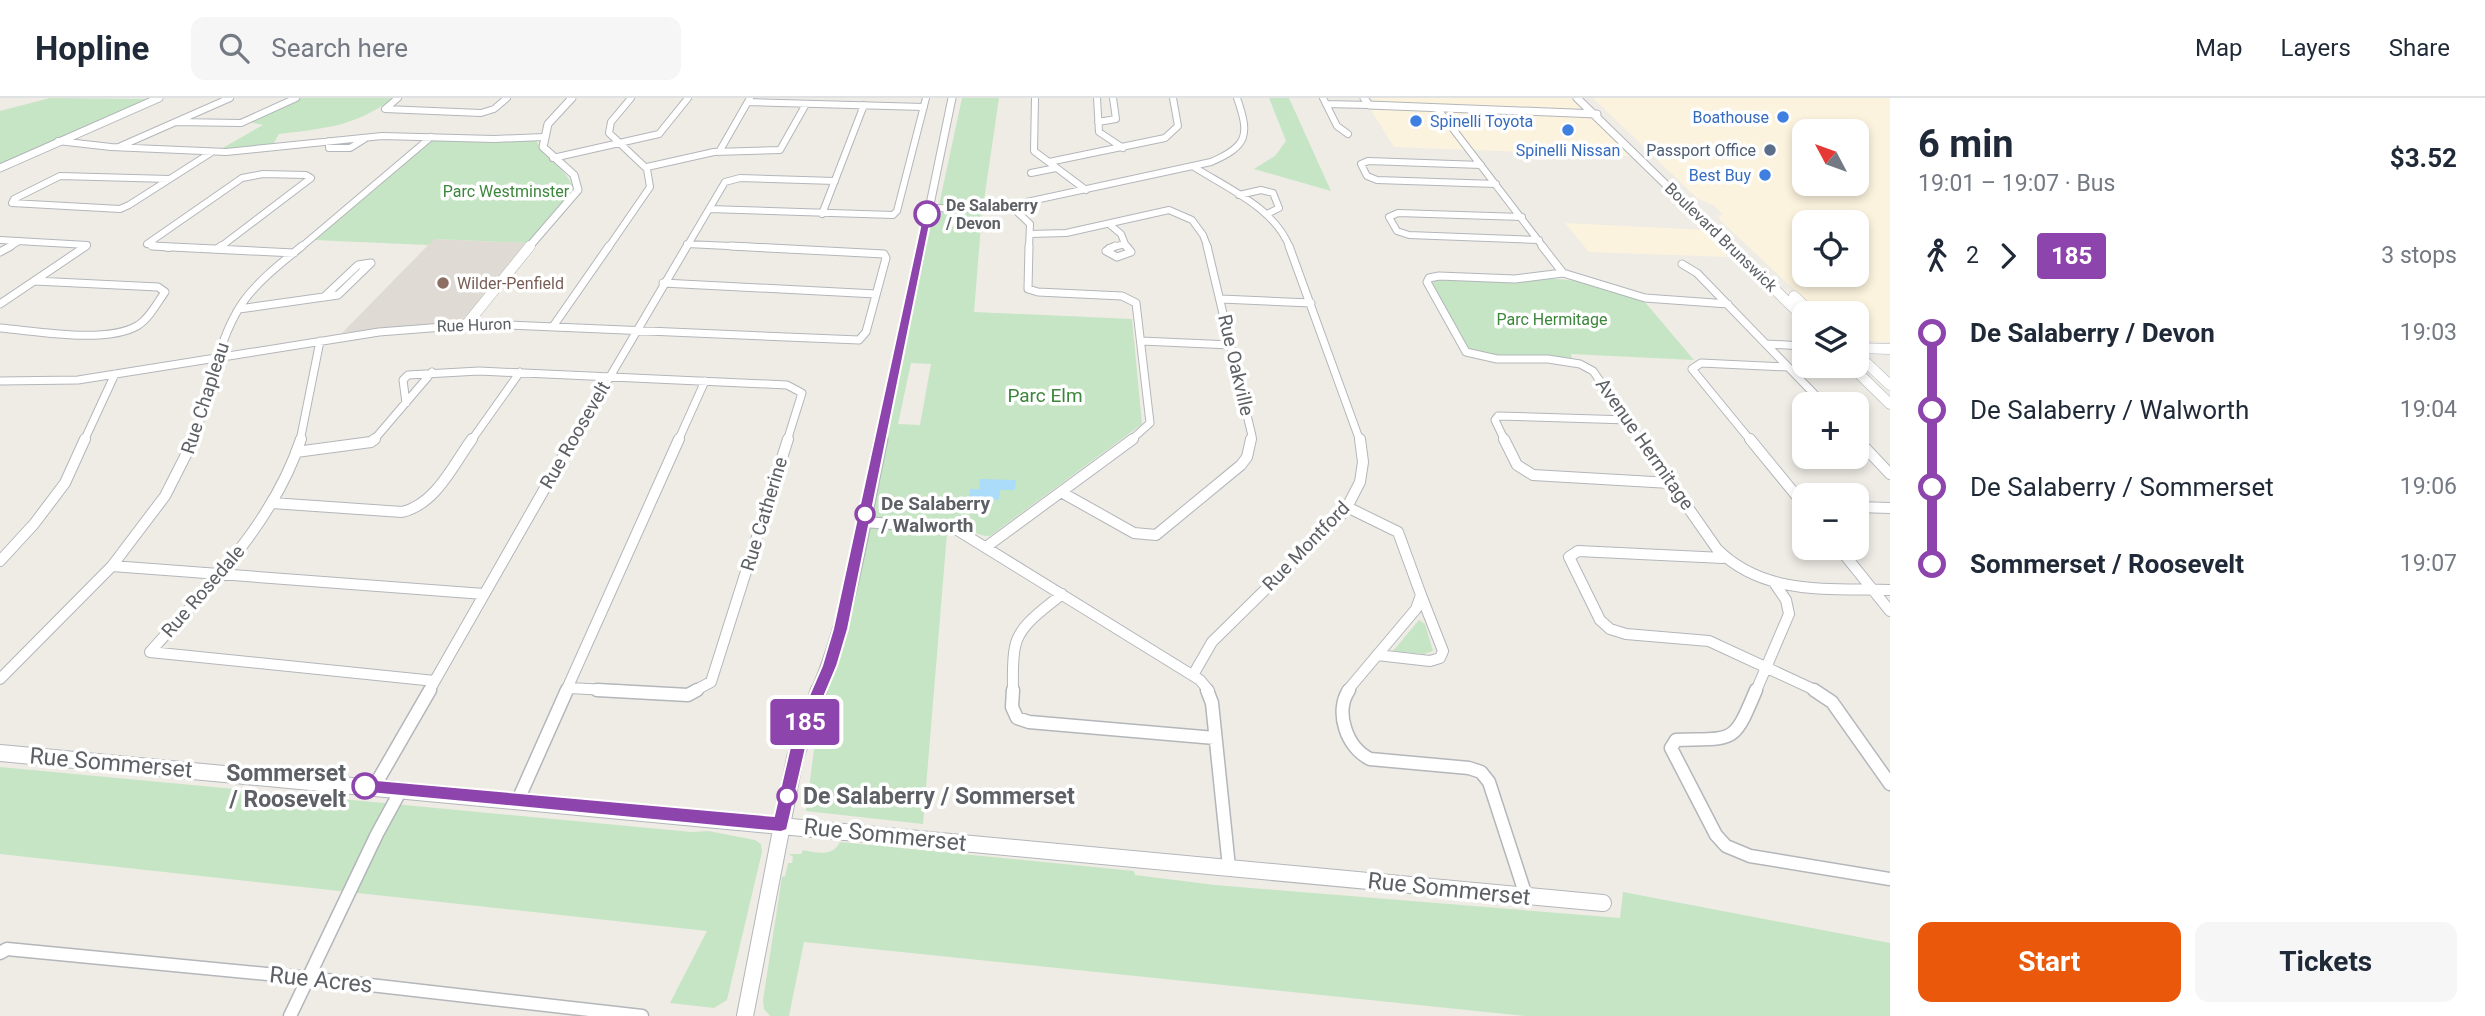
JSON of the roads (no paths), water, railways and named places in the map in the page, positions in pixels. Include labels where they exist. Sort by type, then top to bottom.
[{"type":"street","points":[[0,168],[159,98]]},
{"type":"street","points":[[118,148],[229,98]]},
{"type":"street","points":[[176,122],[241,123],[296,98]]},
{"type":"street","points":[[398,98],[385,108],[481,113],[494,110],[507,98]]},
{"type":"street","points":[[466,325],[491,291],[578,190],[577,178],[543,147],[550,122],[572,98]]},
{"type":"street","points":[[554,324],[648,192],[651,179],[647,167],[617,144],[609,133],[609,126],[631,98]]},
{"type":"street","points":[[553,158],[661,133],[688,98]]},
{"type":"street","points":[[709,209],[893,215],[897,211],[926,98]]},
{"type":"street","points":[[745,1016],[802,730],[837,641],[951,98]]},
{"type":"street","points":[[1035,98],[1033,150],[1086,190]]},
{"type":"street","points":[[1097,98],[1100,134],[1123,148]]},
{"type":"street","points":[[1098,122],[1115,119],[1113,98]]},
{"type":"street","points":[[1049,162],[1161,139],[1175,131],[1179,120],[1173,98]]},
{"type":"street","points":[[929,208],[978,210],[1010,206],[1194,167],[1223,157],[1243,142],[1247,127],[1237,98]]},
{"type":"street","points":[[1364,98],[1368,105]]},
{"type":"street","name":"Boulevard Brunswick","points":[[1577,98],[1792,306]]},
{"type":"street","name":"Boulevard Brunswick","points":[[1585,98],[1799,301]]},
{"type":"street","points":[[719,152],[749,100],[924,107]]},
{"type":"street","points":[[1324,101],[1602,114]]},
{"type":"street","points":[[1324,101],[1337,125],[1348,134]]},
{"type":"street","points":[[647,167],[719,152],[782,149],[806,104]]},
{"type":"street","points":[[822,214],[863,105]]},
{"type":"street","points":[[1437,108],[1563,273],[1645,298],[1728,304]]},
{"type":"street","name":"Rue Chapleau","points":[[0,679],[112,566],[155,511],[181,467],[194,438],[231,322],[239,309],[260,283],[431,137]]},
{"type":"street","points":[[58,141],[118,148],[212,152],[329,142],[329,148],[347,149],[366,138],[544,137]]},
{"type":"street","points":[[169,179],[60,176],[23,194],[12,203],[120,208],[169,179],[212,152]]},
{"type":"street","points":[[1481,164],[1371,161],[1361,164],[1367,176],[1377,180],[1496,184]]},
{"type":"street","name":"Rue Montford","points":[[1193,676],[1212,642],[1347,507],[1360,482],[1362,448],[1286,238],[1267,214],[1194,167]]},
{"type":"street","points":[[1031,173],[1056,168]]},
{"type":"street","points":[[217,249],[310,179],[263,173],[242,178],[147,244],[217,249],[294,253]]},
{"type":"street","name":"Rue Roosevelt","points":[[374,787],[636,329],[725,182],[731,179],[835,181]]},
{"type":"street","points":[[1239,195],[1261,190],[1273,193],[1279,208],[1267,214]]},
{"type":"street","points":[[986,547],[1149,427],[1136,303],[1128,297],[1038,292],[1028,289],[1028,221],[1010,206]]},
{"type":"street","name":"Rue Oakville","points":[[1030,234],[1061,234],[1164,211],[1183,214],[1199,228],[1206,241],[1221,299],[1252,436],[1247,457],[1241,464],[1162,531],[1149,536],[1134,533],[1061,492]]},
{"type":"street","points":[[1522,217],[1398,213],[1389,217],[1396,231],[1409,235],[1539,240]]},
{"type":"street","points":[[1109,224],[1121,234],[1125,244]]},
{"type":"street","points":[[0,240],[87,245],[0,304]]},
{"type":"street","points":[[0,252],[19,241]]},
{"type":"street","name":"Rue Huron","points":[[0,381],[60,382],[389,331],[466,325],[554,324],[859,340],[866,332],[886,258],[884,254],[687,244]]},
{"type":"street","points":[[239,309],[324,298],[344,292],[371,263],[358,264],[324,298]]},
{"type":"street","points":[[1682,264],[1697,273],[1812,392]]},
{"type":"street","name":"Avenue Hermitage","points":[[1563,273],[1515,279],[1439,276],[1429,278],[1427,282],[1466,352],[1485,358],[1570,362],[1583,365],[1596,374],[1723,558],[1746,574],[1775,584],[1890,590]]},
{"type":"street","points":[[0,328],[100,333],[129,329],[142,322],[165,292],[158,287],[35,281]]},
{"type":"street","points":[[663,284],[876,294]]},
{"type":"street","points":[[1221,299],[1311,303]]},
{"type":"street","name":"Rue Rosedale","points":[[320,341],[306,419],[296,452],[272,503],[219,574],[150,653],[435,681]]},
{"type":"street","points":[[1140,341],[1231,345]]},
{"type":"street","points":[[1767,344],[1792,345]]},
{"type":"street","points":[[1869,348],[1890,349]]},
{"type":"street","points":[[1788,367],[1701,363],[1692,369],[1792,490]]},
{"type":"street","points":[[1869,366],[1890,386]]},
{"type":"street","points":[[296,452],[372,442],[432,372]]},
{"type":"street","points":[[406,403],[404,377],[412,373],[432,372]]},
{"type":"street","name":"Rue Catherine","points":[[432,372],[520,372],[787,385],[802,393],[711,682],[688,695],[569,688]]},
{"type":"street","points":[[272,503],[402,512],[421,506],[520,372]]},
{"type":"street","points":[[0,561],[34,524],[65,483],[115,374]]},
{"type":"street","points":[[1863,378],[1890,404]]},
{"type":"street","points":[[517,800],[705,381]]},
{"type":"street","points":[[1628,420],[1507,415],[1495,420],[1517,465],[1533,475],[1671,483]]},
{"type":"street","points":[[1869,452],[1890,474]]},
{"type":"street","points":[[1347,507],[1398,532],[1443,651],[1440,658],[1430,661],[1377,655]]},
{"type":"street","points":[[1869,507],[1890,508]]},
{"type":"street","points":[[863,522],[949,527],[986,547],[1193,676],[1210,693],[1229,867]]},
{"type":"street","points":[[1723,558],[1578,551],[1569,557],[1600,620],[1610,629],[1626,634],[1703,639],[1765,666],[1827,698],[1890,785]]},
{"type":"street","points":[[1849,560],[1890,611]]},
{"type":"street","points":[[112,566],[484,594]]},
{"type":"street","points":[[1775,584],[1787,600],[1789,614],[1737,733],[1719,739],[1681,738],[1673,743],[1671,748],[1716,835],[1726,846],[1750,856],[1890,880]]},
{"type":"street","points":[[1062,594],[1024,627],[1018,637],[1015,646],[1012,707],[1017,718],[1029,722],[1215,738]]},
{"type":"street","points":[[1421,594],[1416,609],[1351,685],[1343,701],[1353,750],[1370,759],[1469,768],[1481,772],[1489,782],[1526,896]]},
{"type":"street","name":"Rue Sommerset","points":[[0,753],[1603,903]]},
{"type":"street","points":[[290,1016],[377,834],[401,790]]},
{"type":"street","name":"Rue Acres","points":[[0,953],[7,949],[309,978],[642,1016]]},
{"type":"water","points":[[980,479],[1016,480],[1015,490],[1000,490],[999,500],[969,499],[970,489],[979,489]]},
{"type":"place","name":"Boathouse","points":[[1783,117]]},
{"type":"place","name":"Spinelli Toyota","points":[[1416,121]]},
{"type":"place","name":"Spinelli Nissan","points":[[1568,130]]},
{"type":"place","name":"Passport Office","points":[[1770,150]]},
{"type":"place","name":"Best Buy","points":[[1765,175]]},
{"type":"place","name":"De Salaberry / Devon","points":[[927,214]]},
{"type":"place","name":"Wilder-Penfield","points":[[443,283]]},
{"type":"place","name":"De Salaberry / Walworth","points":[[865,514]]},
{"type":"place","name":"Sommerset / Roosevelt","points":[[365,786]]},
{"type":"place","name":"De Salaberry / Sommerset","points":[[787,796]]},
{"type":"park label","name":"Parc Westminster","points":[[506,191]]},
{"type":"park label","name":"Parc Hermitage","points":[[1552,319]]},
{"type":"park label","name":"Parc Elm","points":[[1045,395]]}]
